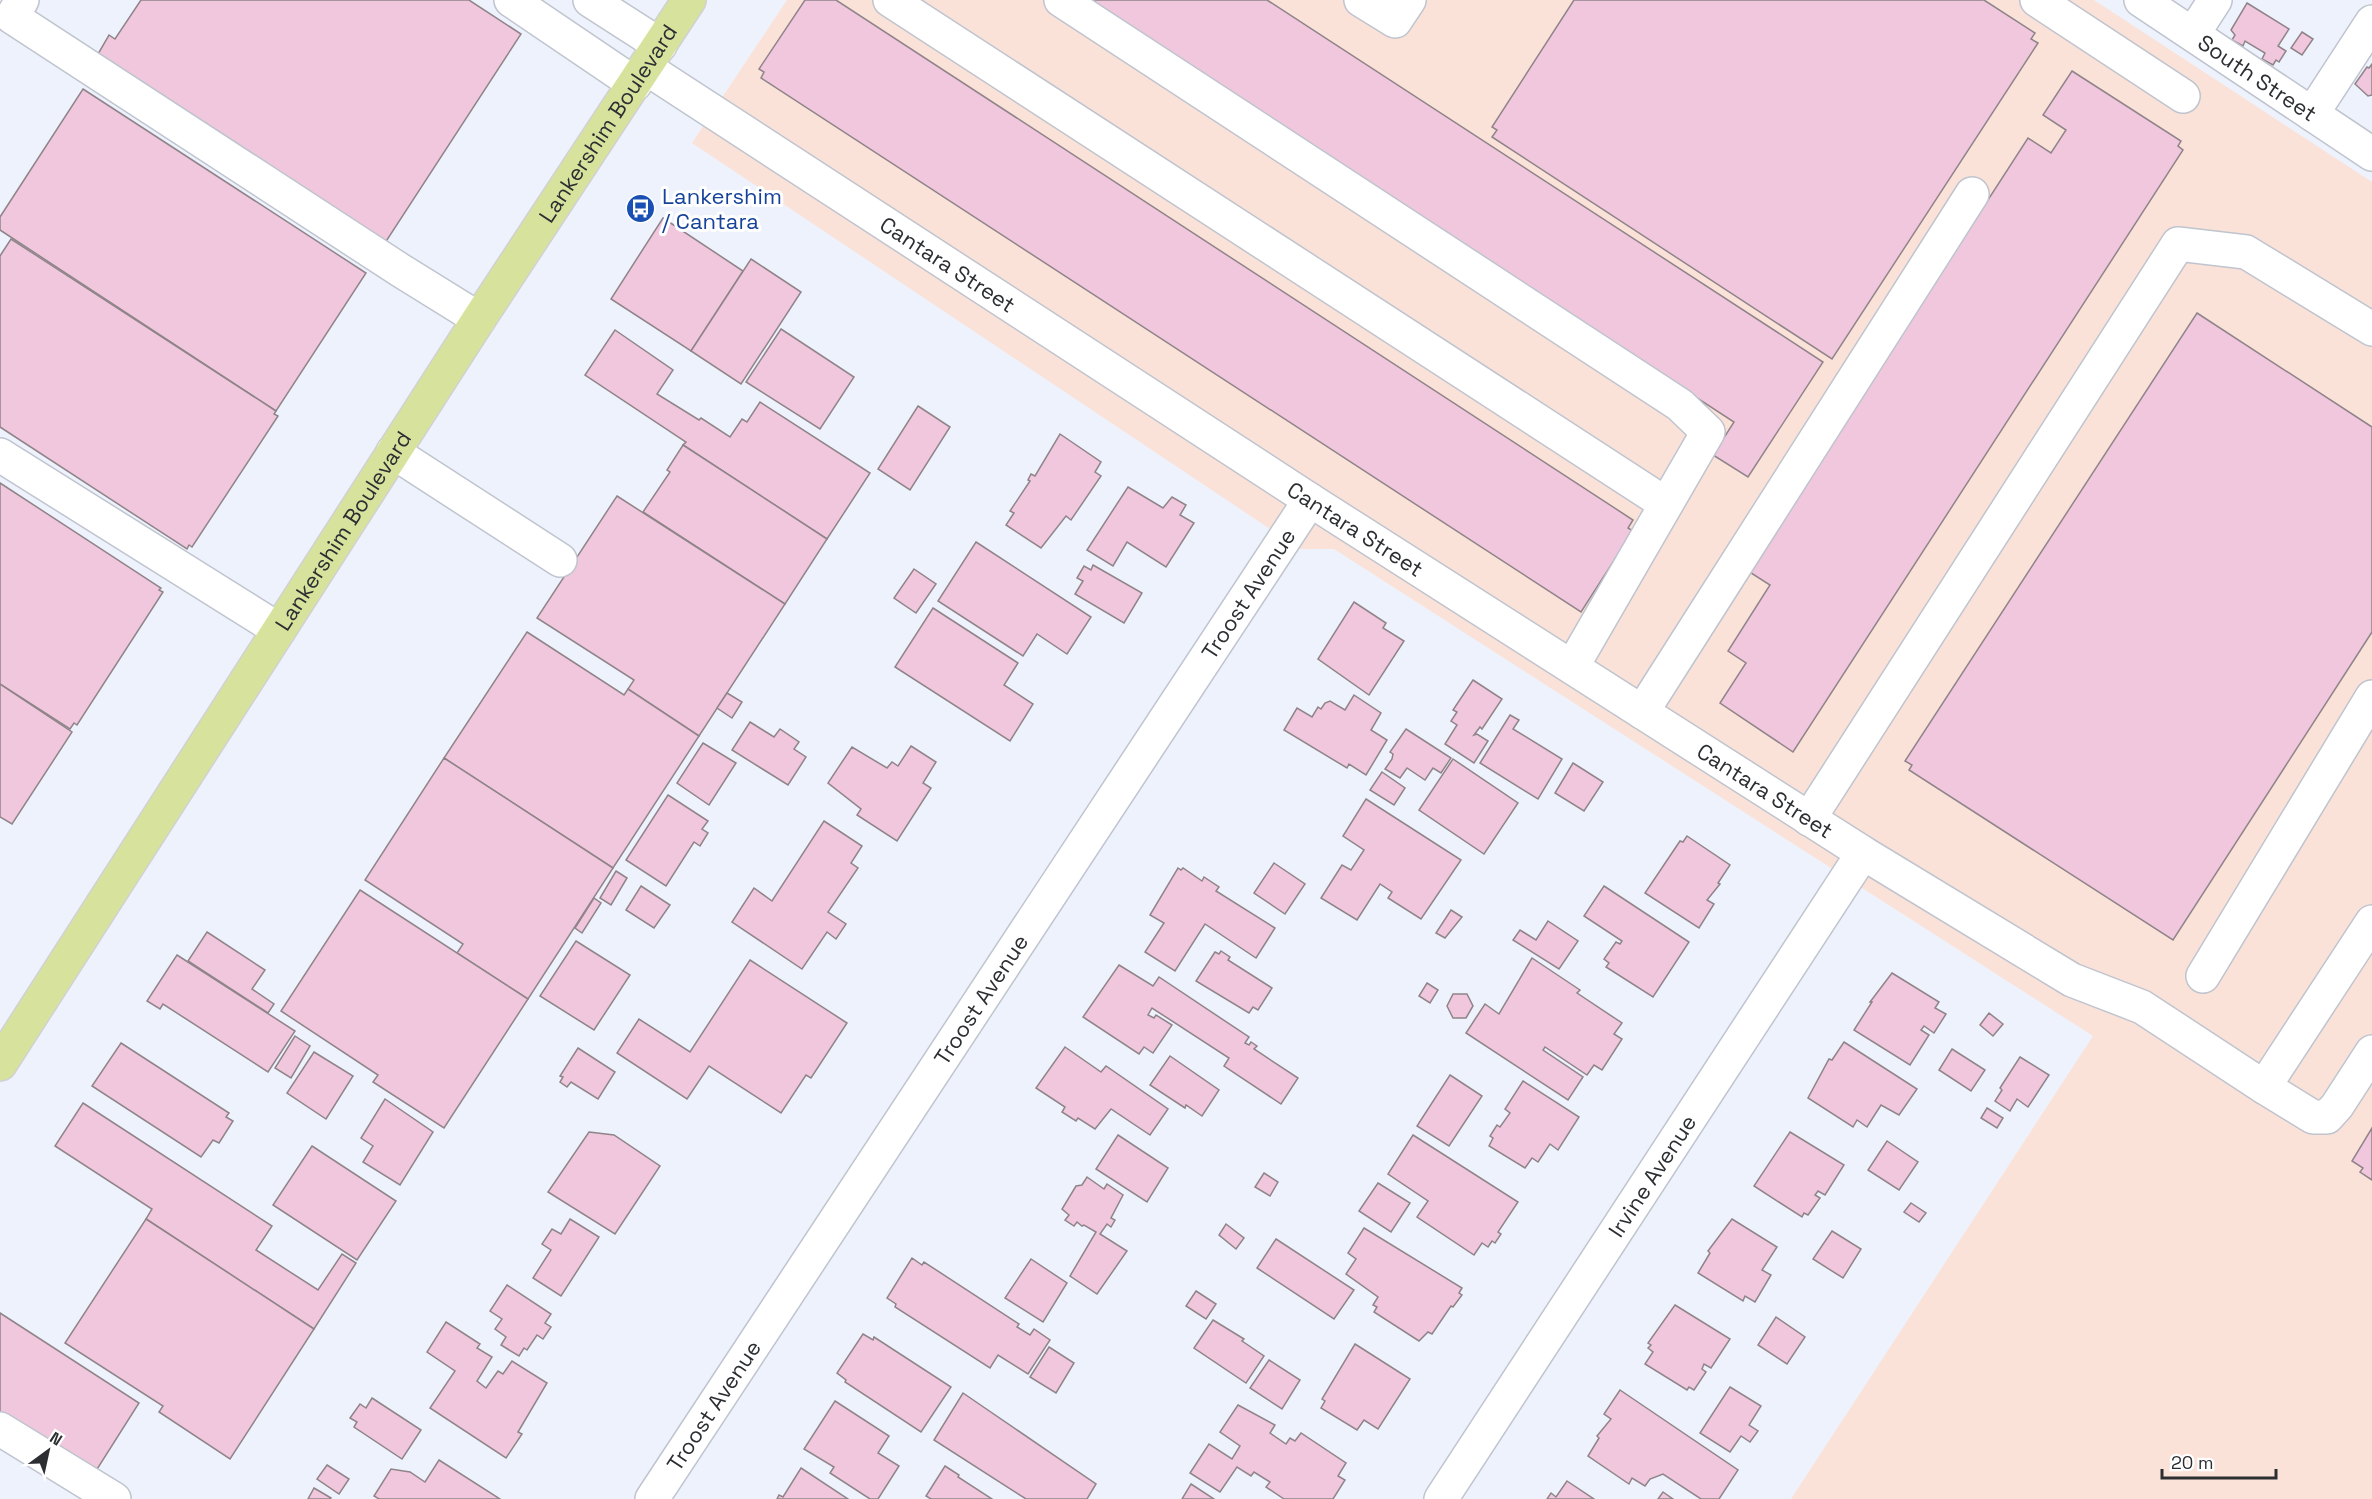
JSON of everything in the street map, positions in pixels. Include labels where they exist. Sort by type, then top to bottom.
[{"type":"main road","name":"Lankershim Boulevard","points":[[1,1062],[479,319],[689,0]]},
{"type":"street","points":[[511,0],[647,66]]},
{"type":"street","points":[[590,0],[647,66]]},
{"type":"street","points":[[890,0],[1666,504]]},
{"type":"street","points":[[1061,0],[1680,405],[1708,432],[1572,667]]},
{"type":"street","points":[[1361,0],[1402,11]]},
{"type":"street","points":[[2037,0],[2183,96]]},
{"type":"street","name":"South Street","points":[[2141,0],[2372,154]]},
{"type":"street","points":[[2193,34],[2215,0]]},
{"type":"street","points":[[11,9],[400,270],[479,319]]},
{"type":"street","points":[[2313,114],[2372,22]]},
{"type":"street","name":"Cantara Street","points":[[647,66],[1310,500],[1809,819],[2072,980],[2142,1007],[2313,1117],[2327,1117],[2337,1106],[2372,1052]]},
{"type":"street","points":[[1642,712],[1972,194]]},
{"type":"street","points":[[1809,819],[2178,244],[2246,252],[2372,329]]},
{"type":"street","points":[[393,452],[560,560]]},
{"type":"street","points":[[0,455],[279,630]]},
{"type":"street","name":"Troost Avenue","points":[[652,1499],[1310,500]]},
{"type":"street","points":[[2204,976],[2372,697]]},
{"type":"street","name":"Irvine Avenue","points":[[1441,1499],[1863,853]]},
{"type":"street","points":[[2264,1087],[2372,922]]},
{"type":"street","points":[[0,1430],[114,1499]]},
{"type":"shaded area","points":[[787,0],[2094,0],[2372,182],[2372,1499],[1791,1499],[2093,1036],[1334,549],[1300,549],[692,143]]},
{"type":"building","points":[[141,0],[469,0],[521,34],[385,243],[98,54],[109,35],[115,39]]},
{"type":"building","points":[[805,0],[836,0],[1633,520],[1628,528],[1633,531],[1581,612],[761,78],[764,72],[759,69]]},
{"type":"building","points":[[1087,0],[1267,0],[1823,362],[1748,477],[1713,455],[1734,422]]},
{"type":"building","points":[[1574,0],[1984,0],[2035,33],[2031,39],[2038,43],[1832,359],[1492,137],[1497,130],[1492,127]]},
{"type":"building","points":[[2247,3],[2289,29],[2278,46],[2286,51],[2279,62],[2276,60],[2273,65],[2262,59],[2265,53],[2245,41],[2243,46],[2232,40],[2235,35],[2231,30]]},
{"type":"building","points":[[2302,32],[2313,39],[2302,55],[2291,48]]},
{"type":"building","points":[[2372,64],[2372,95],[2368,96],[2355,84],[2367,67],[2369,68]]},
{"type":"building","points":[[2072,71],[2181,141],[2178,146],[2183,150],[1793,752],[1720,703],[1746,663],[1728,651],[1770,585],[1748,571],[2028,138],[2051,153],[2066,130],[2043,115]]},
{"type":"building","points":[[83,89],[366,273],[276,411],[0,230],[0,217]]},
{"type":"building","points":[[663,218],[743,271],[691,351],[611,299]]},
{"type":"building","points":[[11,239],[276,411],[274,414],[278,416],[192,547],[189,545],[187,549],[0,427],[0,256]]},
{"type":"building","points":[[751,259],[801,292],[741,384],[691,351]]},
{"type":"building","points":[[2197,313],[2372,427],[2372,632],[2173,940],[1909,770],[1912,765],[1905,761]]},
{"type":"building","points":[[781,329],[854,377],[820,429],[746,382]]},
{"type":"building","points":[[615,330],[673,370],[657,394],[699,420],[701,418],[730,437],[742,419],[747,422],[760,402],[870,473],[827,539],[683,445],[686,442],[585,375]]},
{"type":"building","points":[[918,406],[950,427],[910,490],[878,469]]},
{"type":"building","points":[[1060,434],[1101,462],[1095,472],[1101,476],[1071,520],[1066,516],[1041,548],[1006,525],[1014,513],[1010,511],[1030,481],[1028,480],[1031,474],[1035,476]]},
{"type":"building","points":[[683,445],[827,539],[785,604],[643,512],[670,472],[667,470]]},
{"type":"building","points":[[0,483],[161,588],[159,590],[163,592],[77,725],[74,723],[70,729],[0,684]]},
{"type":"building","points":[[1128,487],[1163,508],[1172,497],[1186,505],[1180,515],[1194,523],[1166,567],[1127,542],[1113,566],[1087,550]]},
{"type":"building","points":[[617,496],[785,604],[699,736],[628,689],[634,680],[537,618]]},
{"type":"building","points":[[976,542],[1091,617],[1067,654],[1037,634],[1023,656],[938,601]]},
{"type":"building","points":[[1093,565],[1142,593],[1124,623],[1075,594],[1083,581],[1077,578],[1084,566],[1091,570]]},
{"type":"building","points":[[914,569],[936,584],[916,613],[894,598]]},
{"type":"building","points":[[1354,602],[1386,623],[1383,628],[1404,641],[1369,695],[1318,659]]},
{"type":"building","points":[[933,608],[1018,663],[1004,685],[1033,704],[1010,741],[895,667]]},
{"type":"building","points":[[527,632],[624,695],[628,689],[699,736],[613,868],[444,758]]},
{"type":"building","points":[[1473,680],[1502,699],[1482,729],[1480,727],[1474,735],[1477,734],[1488,741],[1474,763],[1445,744],[1457,725],[1451,721],[1457,712],[1453,710]]},
{"type":"building","points":[[0,684],[72,732],[12,824],[0,817]]},
{"type":"building","points":[[727,693],[742,702],[732,718],[717,708]]},
{"type":"building","points":[[1354,695],[1381,713],[1371,730],[1387,740],[1366,775],[1349,764],[1347,768],[1284,730],[1297,708],[1312,717],[1318,707],[1321,709],[1325,703],[1330,701],[1345,710]]},
{"type":"building","points":[[1510,715],[1519,720],[1513,729],[1562,759],[1538,799],[1480,763]]},
{"type":"building","points":[[750,722],[774,737],[780,729],[799,742],[794,749],[806,757],[788,785],[732,750]]},
{"type":"building","points":[[1406,729],[1451,758],[1441,773],[1433,768],[1425,780],[1407,768],[1400,778],[1385,769],[1392,759],[1393,754],[1390,752]]},
{"type":"building","points":[[703,743],[736,763],[709,805],[677,783]]},
{"type":"building","points":[[911,746],[936,762],[923,783],[931,788],[897,841],[857,815],[861,809],[828,783],[852,747],[887,768],[892,762],[898,766]]},
{"type":"building","points":[[444,758],[613,868],[528,999],[457,953],[463,944],[365,880]]},
{"type":"building","points":[[1453,759],[1518,803],[1484,854],[1419,810]]},
{"type":"building","points":[[1573,763],[1603,782],[1584,811],[1555,793]]},
{"type":"building","points":[[1382,772],[1405,788],[1394,805],[1370,790]]},
{"type":"building","points":[[668,795],[708,821],[702,829],[708,833],[700,846],[694,842],[666,886],[626,860]]},
{"type":"building","points":[[1366,799],[1461,860],[1421,919],[1388,898],[1392,892],[1380,884],[1357,920],[1321,898],[1342,865],[1351,870],[1364,850],[1343,836]]},
{"type":"building","points":[[824,821],[862,846],[851,863],[858,868],[828,912],[846,924],[836,939],[827,932],[802,969],[732,922],[754,888],[772,901]]},
{"type":"building","points":[[1687,836],[1730,865],[1718,883],[1720,884],[1707,900],[1714,904],[1699,928],[1645,893],[1680,841],[1683,842]]},
{"type":"building","points":[[1274,863],[1305,884],[1285,914],[1254,893]]},
{"type":"building","points":[[1178,868],[1181,870],[1183,868],[1202,881],[1204,877],[1219,887],[1216,891],[1275,928],[1256,958],[1205,924],[1175,971],[1145,952],[1164,923],[1150,915]]},
{"type":"building","points":[[616,871],[627,878],[611,905],[600,898]]},
{"type":"building","points":[[641,886],[670,905],[654,928],[626,910]]},
{"type":"building","points":[[1604,886],[1689,942],[1653,997],[1606,967],[1609,963],[1604,959],[1616,942],[1620,944],[1622,941],[1584,916]]},
{"type":"building","points":[[360,890],[528,999],[444,1128],[373,1082],[378,1075],[281,1011]]},
{"type":"building","points":[[594,898],[601,903],[582,933],[575,928]]},
{"type":"building","points":[[1451,910],[1462,917],[1445,938],[1436,933]]},
{"type":"building","points":[[1548,921],[1578,941],[1559,969],[1513,940],[1520,930],[1536,940]]},
{"type":"building","points":[[207,932],[265,970],[252,989],[274,1004],[268,1013],[188,961]]},
{"type":"building","points":[[576,941],[630,975],[594,1030],[540,996]]},
{"type":"building","points":[[1221,951],[1230,957],[1228,960],[1272,988],[1258,1010],[1253,1007],[1249,1013],[1196,981],[1215,952],[1219,954]]},
{"type":"building","points":[[177,955],[295,1031],[268,1072],[163,1004],[160,1009],[147,1001]]},
{"type":"building","points":[[1532,958],[1580,990],[1577,993],[1622,1023],[1614,1034],[1622,1039],[1602,1070],[1594,1065],[1587,1075],[1545,1047],[1543,1050],[1583,1077],[1568,1100],[1466,1033],[1485,1004],[1499,1014]]},
{"type":"building","points":[[750,960],[847,1023],[811,1078],[806,1075],[781,1113],[709,1066],[687,1099],[617,1053],[639,1019],[690,1052]]},
{"type":"building","points":[[1119,965],[1153,986],[1159,977],[1249,1037],[1245,1043],[1249,1045],[1251,1042],[1257,1046],[1254,1049],[1298,1078],[1281,1104],[1224,1066],[1229,1058],[1152,1008],[1148,1015],[1154,1018],[1156,1015],[1172,1025],[1153,1053],[1144,1047],[1139,1054],[1083,1017]]},
{"type":"building","points":[[1892,973],[1939,1002],[1935,1008],[1946,1014],[1934,1033],[1924,1026],[1921,1030],[1929,1035],[1910,1065],[1854,1030],[1872,1002],[1870,1002]]},
{"type":"building","points":[[1427,983],[1438,990],[1430,1003],[1419,996]]},
{"type":"building","points":[[1453,994],[1467,994],[1473,1006],[1466,1018],[1453,1018],[1447,1006]]},
{"type":"building","points":[[1989,1013],[2003,1024],[1993,1036],[1980,1025]]},
{"type":"building","points":[[295,1036],[310,1046],[291,1078],[275,1068]]},
{"type":"building","points":[[1844,1042],[1917,1089],[1899,1115],[1881,1105],[1867,1127],[1857,1120],[1853,1127],[1808,1098],[1829,1059],[1832,1060]]},
{"type":"building","points":[[121,1043],[229,1113],[226,1117],[233,1121],[219,1143],[213,1140],[201,1157],[92,1086]]},
{"type":"building","points":[[1065,1047],[1101,1072],[1106,1066],[1168,1109],[1150,1135],[1111,1109],[1095,1129],[1078,1118],[1076,1121],[1062,1112],[1065,1107],[1036,1088]]},
{"type":"building","points":[[578,1048],[615,1072],[598,1099],[571,1082],[567,1087],[560,1082],[563,1077],[560,1076]]},
{"type":"building","points":[[1952,1049],[1985,1070],[1971,1091],[1939,1070]]},
{"type":"building","points":[[314,1052],[353,1076],[326,1119],[287,1093]]},
{"type":"building","points":[[1170,1056],[1219,1090],[1202,1116],[1186,1105],[1185,1108],[1150,1085]]},
{"type":"building","points":[[2020,1057],[2049,1075],[2028,1107],[2017,1099],[2010,1111],[1995,1101],[2002,1090],[2000,1088]]},
{"type":"building","points":[[1450,1075],[1482,1096],[1449,1146],[1417,1126]]},
{"type":"building","points":[[1523,1081],[1579,1117],[1558,1150],[1550,1144],[1538,1162],[1532,1158],[1525,1168],[1489,1146],[1493,1138],[1490,1136],[1497,1125],[1500,1127],[1510,1113],[1505,1109]]},
{"type":"building","points":[[385,1099],[433,1132],[400,1185],[363,1162],[373,1146],[361,1138]]},
{"type":"building","points":[[83,1103],[272,1226],[256,1250],[318,1290],[342,1254],[356,1263],[314,1329],[146,1219],[152,1209],[55,1146]]},
{"type":"building","points":[[1987,1108],[2003,1118],[1997,1128],[1981,1118]]},
{"type":"building","points":[[2372,1128],[2372,1180],[2360,1172],[2363,1168],[2352,1161]]},
{"type":"building","points":[[589,1132],[614,1135],[660,1166],[615,1234],[548,1192]]},
{"type":"building","points":[[1790,1132],[1844,1165],[1825,1195],[1818,1191],[1815,1195],[1820,1198],[1808,1215],[1804,1213],[1802,1217],[1754,1186]]},
{"type":"building","points":[[1118,1135],[1168,1168],[1147,1202],[1096,1169]]},
{"type":"building","points":[[1413,1135],[1518,1202],[1498,1232],[1501,1234],[1495,1243],[1492,1241],[1488,1247],[1482,1243],[1474,1255],[1417,1217],[1428,1201],[1388,1174]]},
{"type":"building","points":[[1887,1141],[1918,1162],[1899,1190],[1868,1170]]},
{"type":"building","points":[[312,1146],[396,1201],[357,1260],[273,1205]]},
{"type":"building","points":[[1264,1173],[1278,1182],[1270,1196],[1255,1187]]},
{"type":"building","points":[[1087,1177],[1104,1189],[1107,1184],[1123,1195],[1111,1218],[1115,1220],[1111,1227],[1107,1224],[1100,1234],[1127,1251],[1097,1294],[1070,1276],[1096,1232],[1077,1222],[1074,1226],[1065,1220],[1069,1215],[1062,1209],[1076,1186],[1082,1185]]},
{"type":"building","points":[[1378,1183],[1410,1203],[1391,1232],[1359,1211]]},
{"type":"building","points":[[1911,1203],[1926,1213],[1919,1222],[1904,1212]]},
{"type":"building","points":[[146,1219],[314,1329],[230,1459],[159,1412],[163,1406],[65,1343]]},
{"type":"building","points":[[570,1219],[599,1237],[561,1296],[533,1278],[551,1250],[542,1244],[552,1229],[561,1234]]},
{"type":"building","points":[[1732,1219],[1777,1247],[1762,1270],[1771,1275],[1755,1302],[1745,1296],[1743,1301],[1698,1273],[1710,1253],[1708,1251]]},
{"type":"building","points":[[1226,1224],[1244,1238],[1236,1249],[1219,1235]]},
{"type":"building","points":[[1364,1228],[1462,1288],[1459,1293],[1462,1295],[1453,1307],[1451,1306],[1432,1334],[1428,1332],[1419,1341],[1374,1312],[1377,1307],[1373,1305],[1378,1297],[1346,1274],[1356,1259],[1348,1253]]},
{"type":"building","points":[[1832,1231],[1861,1249],[1843,1278],[1813,1259]]},
{"type":"building","points":[[1276,1239],[1354,1290],[1334,1319],[1257,1268]]},
{"type":"building","points":[[912,1258],[922,1265],[924,1262],[1019,1324],[1017,1327],[1030,1335],[1034,1329],[1050,1340],[1028,1374],[998,1355],[990,1368],[895,1307],[896,1304],[887,1298]]},
{"type":"building","points":[[1031,1259],[1067,1283],[1043,1322],[1005,1298]]},
{"type":"building","points":[[507,1285],[551,1314],[545,1323],[551,1327],[543,1339],[537,1335],[527,1350],[524,1348],[519,1356],[501,1345],[506,1337],[495,1329],[502,1319],[490,1311]]},
{"type":"building","points":[[1196,1291],[1216,1304],[1206,1319],[1186,1306]]},
{"type":"building","points":[[1675,1305],[1730,1339],[1711,1368],[1704,1364],[1702,1369],[1706,1372],[1694,1390],[1689,1387],[1687,1390],[1645,1364],[1653,1352],[1648,1348],[1651,1345],[1648,1343]]},
{"type":"building","points":[[0,1313],[139,1403],[94,1474],[0,1413]]},
{"type":"building","points":[[1776,1317],[1805,1337],[1787,1364],[1758,1345]]},
{"type":"building","points":[[1213,1320],[1244,1339],[1242,1341],[1264,1356],[1246,1383],[1194,1348]]},
{"type":"building","points":[[446,1322],[480,1344],[477,1348],[492,1357],[477,1381],[486,1388],[498,1371],[503,1374],[512,1361],[547,1383],[518,1432],[522,1434],[506,1458],[430,1408],[455,1371],[427,1352]]},
{"type":"building","points":[[863,1334],[873,1340],[874,1337],[951,1387],[921,1432],[845,1382],[846,1380],[837,1373]]},
{"type":"building","points":[[1355,1344],[1410,1379],[1378,1429],[1364,1420],[1357,1430],[1321,1408],[1325,1401],[1322,1399]]},
{"type":"building","points":[[1049,1347],[1074,1363],[1056,1393],[1030,1377]]},
{"type":"building","points":[[1269,1360],[1300,1380],[1282,1409],[1250,1388]]},
{"type":"building","points":[[1730,1387],[1761,1406],[1749,1425],[1758,1431],[1750,1442],[1741,1436],[1730,1452],[1700,1433]]},
{"type":"building","points":[[1620,1390],[1738,1470],[1719,1499],[1701,1499],[1663,1474],[1650,1479],[1645,1486],[1632,1478],[1629,1484],[1588,1456],[1599,1438],[1597,1436],[1611,1419],[1604,1414]]},
{"type":"building","points":[[963,1393],[1096,1484],[1087,1499],[1026,1499],[934,1440]]},
{"type":"building","points":[[372,1398],[421,1430],[402,1459],[354,1427],[357,1422],[350,1418],[360,1404],[366,1408]]},
{"type":"building","points":[[835,1401],[889,1436],[878,1453],[899,1466],[878,1499],[870,1499],[830,1473],[834,1467],[804,1449]]},
{"type":"building","points":[[1238,1405],[1275,1425],[1270,1433],[1286,1444],[1290,1438],[1295,1441],[1301,1433],[1346,1463],[1338,1476],[1345,1480],[1333,1499],[1284,1499],[1266,1487],[1270,1482],[1254,1472],[1251,1476],[1237,1467],[1220,1492],[1190,1473],[1209,1444],[1232,1459],[1240,1446],[1220,1432]]},
{"type":"building","points":[[439,1460],[500,1499],[379,1499],[374,1496],[391,1469],[410,1472],[425,1482]]},
{"type":"building","points":[[327,1465],[349,1479],[339,1494],[317,1479]]},
{"type":"building","points":[[945,1466],[992,1499],[931,1499],[926,1496]]},
{"type":"building","points":[[801,1468],[848,1499],[777,1499],[779,1495],[783,1497]]},
{"type":"building","points":[[1567,1481],[1594,1499],[1547,1499],[1551,1493],[1556,1497]]},
{"type":"building","points":[[1191,1484],[1214,1499],[1182,1499]]},
{"type":"building","points":[[314,1488],[331,1498],[308,1499]]},
{"type":"building","points":[[1663,1492],[1673,1499],[1658,1499]]},
{"type":"place","name":"Lankershim / Cantara","points":[[641,209]]}]
